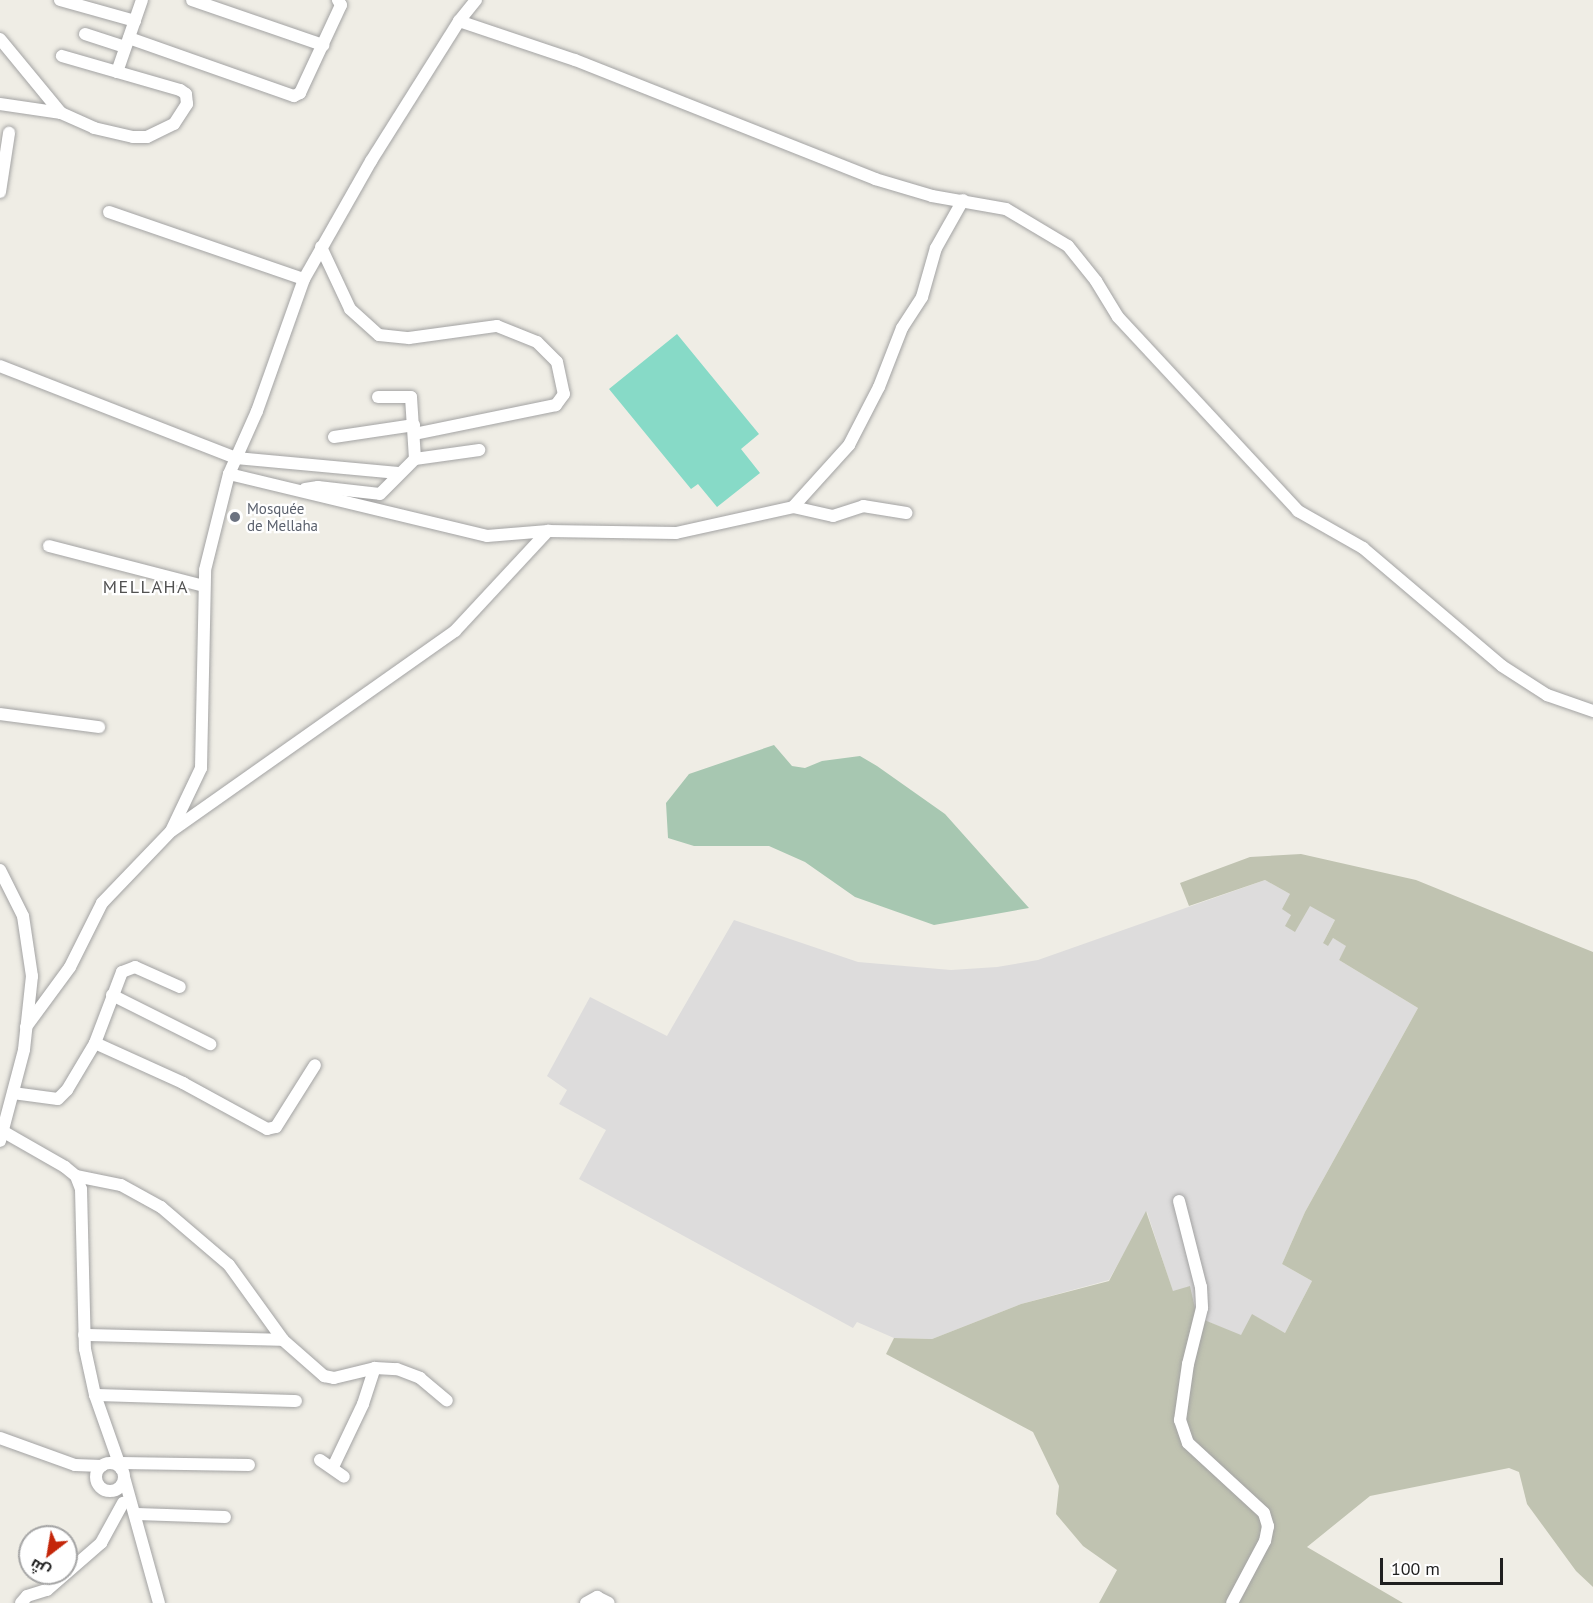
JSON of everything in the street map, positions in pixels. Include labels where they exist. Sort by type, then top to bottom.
[{"type":"street","points":[[60,0],[135,21]]},
{"type":"street","points":[[192,0],[323,45]]},
{"type":"street","points":[[85,34],[127,43],[294,96],[300,93],[323,45],[341,5],[338,0]]},
{"type":"street","points":[[171,831],[201,768],[204,586],[209,544],[229,474],[304,279],[321,247],[459,21],[476,0]]},
{"type":"street","points":[[117,72],[135,21],[139,1]]},
{"type":"street","points":[[459,21],[575,60],[875,179],[932,196],[1006,209],[1068,246],[1096,281],[1118,317],[1298,511],[1363,548],[1502,666],[1547,695],[1593,711]]},
{"type":"street","points":[[0,39],[61,113]]},
{"type":"street","points":[[0,104],[61,113],[94,128],[133,137],[162,131],[179,119],[187,104],[186,94],[62,56]]},
{"type":"street","points":[[0,192],[9,133]]},
{"type":"street","points":[[793,507],[849,445],[879,387],[902,328],[922,297],[936,248],[963,200]]},
{"type":"street","points":[[109,212],[304,279]]},
{"type":"street","points":[[321,247],[350,309],[379,335],[410,338],[471,327],[497,326],[537,342],[557,362],[564,394],[556,405],[414,430],[334,437]]},
{"type":"street","points":[[0,366],[236,458],[398,473]]},
{"type":"street","points":[[378,398],[411,398],[415,459]]},
{"type":"street","points":[[298,490],[318,487],[372,496],[380,495],[398,473],[415,459],[479,450]]},
{"type":"street","points":[[229,474],[470,534],[499,536],[548,531],[676,533],[793,507],[833,516],[863,506],[906,513]]},
{"type":"street","points":[[26,1027],[70,967],[102,903],[171,831],[455,631],[548,531]]},
{"type":"street","points":[[50,546],[204,586]]},
{"type":"street","points":[[0,714],[99,727]]},
{"type":"street","points":[[0,870],[23,916],[32,976],[26,1027],[14,1093],[2,1137],[76,1176],[121,1185],[161,1208],[229,1265],[283,1340],[324,1376],[334,1378],[375,1368],[397,1369],[420,1378],[447,1401]]},
{"type":"street","points":[[14,1093],[58,1099],[67,1090],[94,1043],[122,972],[135,967],[180,987]]},
{"type":"street","points":[[112,995],[210,1044]]},
{"type":"street","points":[[94,1043],[183,1083],[267,1129],[276,1127],[315,1065]]},
{"type":"street","points":[[76,1176],[84,1214],[84,1335],[95,1395],[138,1518],[159,1603]]},
{"type":"street","points":[[1179,1201],[1201,1287],[1202,1308],[1188,1364],[1180,1420],[1188,1443],[1264,1513],[1268,1526],[1265,1541],[1232,1603]]},
{"type":"street","points":[[84,1335],[283,1340]]},
{"type":"street","points":[[333,1467],[363,1404],[375,1368]]},
{"type":"street","points":[[95,1395],[296,1401]]},
{"type":"street","points":[[98,1483],[97,1473],[104,1465],[111,1450],[110,1433]]},
{"type":"street","points":[[0,1438],[75,1465],[109,1491],[138,1518],[225,1517]]},
{"type":"street","points":[[320,1460],[333,1467],[344,1477]]},
{"type":"street","points":[[75,1465],[104,1465],[122,1469],[249,1465]]},
{"type":"street","points":[[109,1491],[118,1489],[122,1469]]},
{"type":"street","points":[[21,1603],[27,1596],[47,1590],[101,1543],[123,1503]]},
{"type":"street","points":[[586,1603],[597,1597],[609,1603]]},
{"type":"shaded area","points":[[677,334],[759,434],[741,449],[760,473],[717,507],[698,484],[691,489],[609,389]]},
{"type":"shaded area","points":[[1301,854],[1416,880],[1593,952],[1593,1587],[1576,1571],[1527,1504],[1519,1472],[1509,1468],[1370,1496],[1307,1547],[1403,1603],[1099,1603],[1117,1570],[1083,1546],[1056,1514],[1059,1486],[1033,1432],[886,1354],[894,1338],[932,1339],[1021,1304],[1109,1281],[1146,1211],[1173,1291],[1190,1286],[1197,1317],[1241,1335],[1252,1314],[1285,1333],[1312,1281],[1282,1264],[1305,1212],[1418,1008],[1339,960],[1346,946],[1333,938],[1328,946],[1323,943],[1335,920],[1310,906],[1295,932],[1285,926],[1291,915],[1282,909],[1290,894],[1265,880],[1189,906],[1180,883],[1250,857]]},
{"type":"shaded area","points":[[1265,880],[1290,894],[1291,915],[1286,926],[1310,905],[1335,920],[1323,943],[1333,938],[1347,946],[1339,960],[1418,1008],[1305,1212],[1282,1264],[1312,1281],[1285,1333],[1253,1315],[1241,1336],[1197,1317],[1173,1292],[1147,1212],[1109,1280],[1021,1304],[932,1339],[894,1338],[857,1322],[853,1328],[579,1179],[606,1130],[559,1104],[567,1090],[547,1076],[590,997],[667,1036],[734,920],[858,962],[951,970],[997,967],[1038,960]]},
{"type":"green space","points":[[774,745],[792,766],[805,768],[822,761],[860,756],[877,766],[945,814],[1029,908],[934,925],[855,897],[805,862],[769,846],[694,846],[668,838],[666,803],[689,774]]},
{"type":"place","name":"Mosquée de Mellaha","points":[[235,517]]},
{"type":"district","name":"MELLAHA","points":[[146,587]]}]
